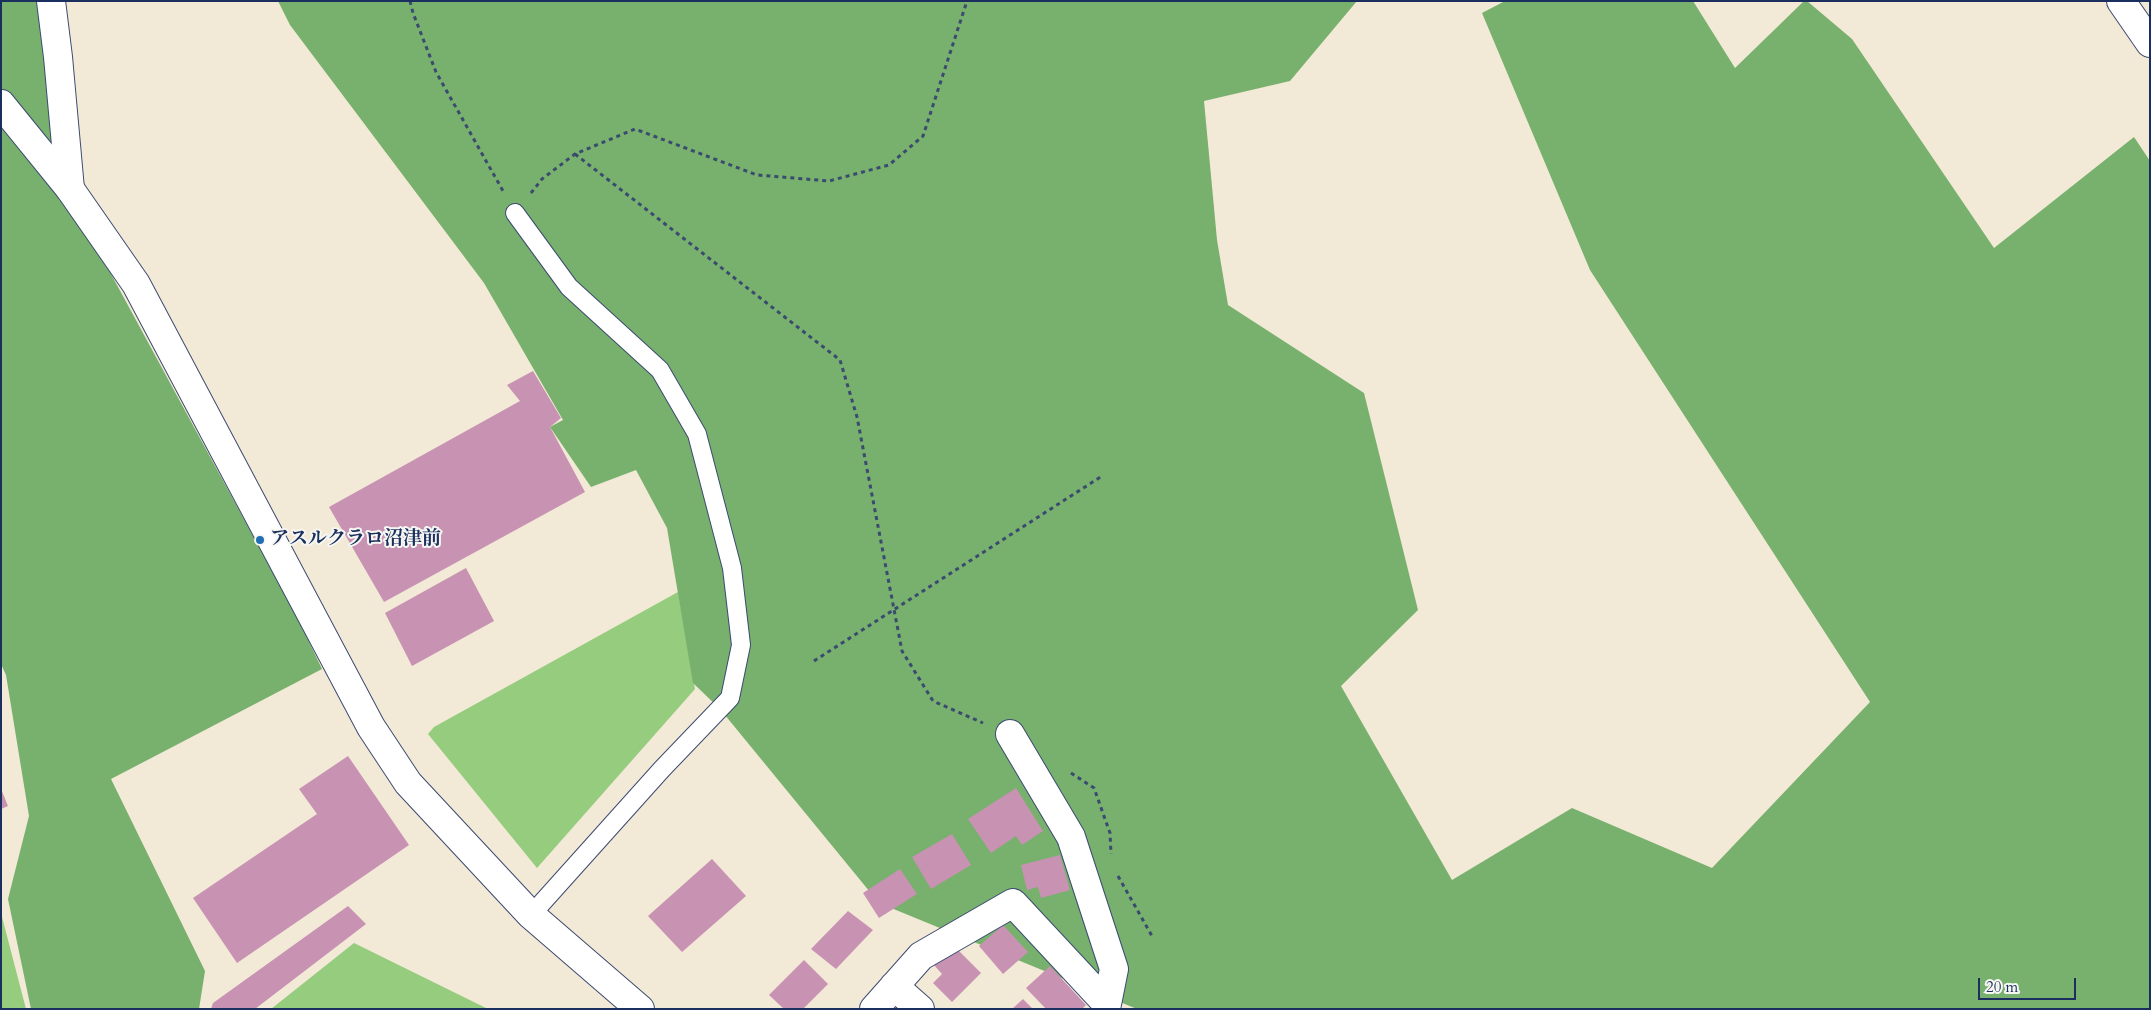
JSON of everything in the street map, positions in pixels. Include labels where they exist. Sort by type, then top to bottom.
[{"type":"street","points":[[51,1],[70,189]]},
{"type":"street","points":[[2122,1],[2150,43]]},
{"type":"street","points":[[1,104],[70,189],[136,284],[371,727],[408,783],[530,915],[640,1009]]},
{"type":"street","points":[[1010,734],[1071,837],[1114,969],[1106,1006]]},
{"type":"street","points":[[874,1009],[921,956],[1013,904],[1106,1006]]},
{"type":"street","points":[[894,986],[920,1009]]},
{"type":"lane","points":[[516,214],[569,287],[660,370],[697,434],[732,568],[740,645],[730,698],[662,768],[530,915]]},
{"type":"path","points":[[410,1],[436,72],[516,214],[542,179],[575,154],[635,129],[757,175],[829,181],[889,165],[923,136],[967,1]]},
{"type":"path","points":[[575,154],[840,360],[857,417],[902,650],[933,701],[1010,734]]},
{"type":"path","points":[[814,661],[1102,476]]},
{"type":"path","points":[[1064,769],[1094,788],[1110,833],[1111,856]]},
{"type":"path","points":[[1116,872],[1152,936]]},
{"type":"green space","points":[[1,1],[45,1],[66,191],[298,619],[322,669],[111,779],[205,971],[199,1009],[31,1009],[8,899],[29,816],[6,675],[1,664]]},
{"type":"green space","points":[[278,1],[1357,1],[1290,81],[1204,101],[1217,240],[1228,305],[1364,393],[1418,610],[1341,686],[1452,880],[1572,808],[1712,868],[1870,702],[1590,270],[1482,13],[1505,1],[1693,1],[1735,68],[1804,1],[1807,1],[1852,39],[1994,248],[2134,137],[2150,161],[2150,1009],[1137,1009],[879,903],[720,709],[693,683],[667,528],[636,470],[591,487],[550,427],[563,420],[484,283],[290,25]]},
{"type":"green space","points":[[678,592],[695,689],[537,868],[428,734],[434,727]]},
{"type":"green space","points":[[1,913],[26,1009],[1,1009]]},
{"type":"green space","points":[[354,943],[488,1009],[271,1009]]},
{"type":"building","points":[[533,371],[561,418],[550,427],[585,492],[384,602],[329,507],[520,401],[507,385]]},
{"type":"building","points":[[466,568],[494,621],[412,666],[385,613]]},
{"type":"building","points":[[348,756],[409,845],[237,963],[193,898],[317,814],[299,789]]},
{"type":"building","points":[[1016,788],[1043,831],[1022,845],[1016,836],[991,853],[968,819]]},
{"type":"building","points":[[1,789],[8,806],[1,809]]},
{"type":"building","points":[[952,834],[971,865],[931,889],[912,857]]},
{"type":"building","points":[[1060,855],[1070,890],[1041,898],[1038,887],[1027,890],[1021,865]]},
{"type":"building","points":[[712,859],[746,896],[682,952],[648,916]]},
{"type":"building","points":[[900,869],[917,894],[879,918],[863,893]]},
{"type":"building","points":[[348,906],[366,924],[255,1009],[211,1009],[213,1003]]},
{"type":"building","points":[[848,911],[873,930],[836,969],[811,949]]},
{"type":"building","points":[[1003,925],[1028,952],[1003,974],[979,946]]},
{"type":"building","points":[[953,945],[981,973],[952,1002],[933,983],[942,974],[933,964]]},
{"type":"building","points":[[804,960],[828,984],[803,1009],[784,1009],[769,995]]},
{"type":"building","points":[[1050,966],[1086,1005],[1082,1009],[1046,1009],[1026,988]]},
{"type":"building","points":[[1023,999],[1033,1009],[1012,1009]]},
{"type":"place","name":"アスルクラロ沼津前","points":[[260,540]]}]
